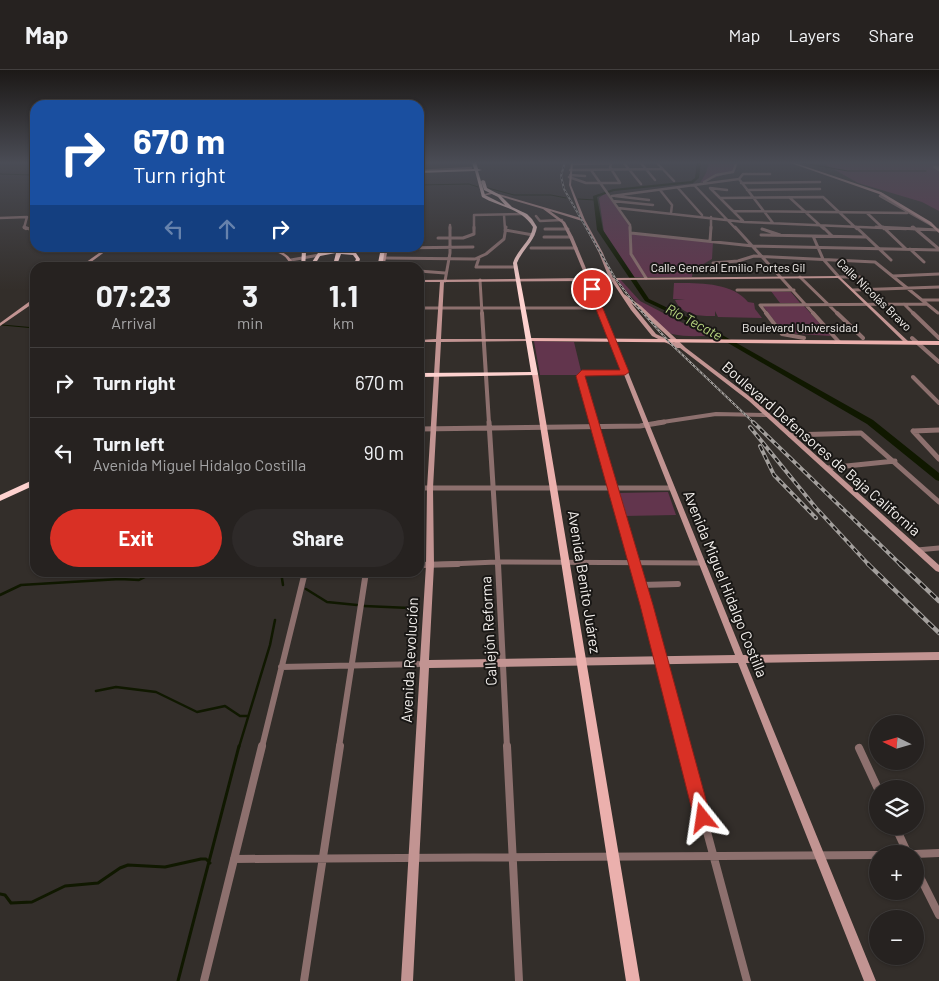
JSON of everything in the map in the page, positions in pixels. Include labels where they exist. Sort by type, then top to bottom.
[{"type":"highway","points":[[503,205],[524,214],[534,225],[533,235],[520,251],[516,260],[516,267]]},
{"type":"highway","points":[[304,252],[304,262]]},
{"type":"highway","points":[[333,262],[339,253]]},
{"type":"highway","points":[[314,262],[319,255],[339,253],[357,256],[357,262]]},
{"type":"highway","name":"Avenida Benito Juárez","points":[[516,267],[535,372]]},
{"type":"highway","points":[[424,373],[535,372]]},
{"type":"highway","points":[[0,498],[30,484]]},
{"type":"main road","points":[[532,205],[572,215],[583,220]]},
{"type":"main road","name":"Boulevard Defensores de Baja California","points":[[578,205],[583,214],[583,220],[602,253],[611,278],[622,294],[653,334],[684,349]]},
{"type":"main road","points":[[897,205],[937,229]]},
{"type":"main road","name":"Avenida Miguel Hidalgo Costilla","points":[[542,207],[562,220],[572,237],[700,563],[870,981]]},
{"type":"main road","points":[[547,210],[572,215]]},
{"type":"main road","points":[[88,262],[102,252]]},
{"type":"main road","points":[[279,252],[291,260]]},
{"type":"main road","points":[[382,262],[385,252]]},
{"type":"main road","name":"Calle General Emilio Portes Gil","points":[[424,281],[839,277]]},
{"type":"main road","name":"Calle Nicolás Bravo","points":[[839,277],[910,340]]},
{"type":"main road","name":"Avenida Revolución","points":[[407,981],[423,664],[430,565],[430,488],[443,281]]},
{"type":"main road","name":"Boulevard Defensores de Baja California","points":[[622,294],[684,349],[790,434],[939,570]]},
{"type":"main road","points":[[0,325],[30,304]]},
{"type":"main road","points":[[610,334],[625,339]]},
{"type":"main road","points":[[646,339],[653,334]]},
{"type":"main road","name":"Boulevard Universidad","points":[[675,340],[738,337],[837,340],[863,338],[939,343]]},
{"type":"main road","name":"Boulevard Universidad","points":[[663,340],[910,340],[939,338]]},
{"type":"main road","points":[[613,340],[663,340]]},
{"type":"main road","points":[[424,341],[663,340]]},
{"type":"main road","name":"Avenida Benito Juárez","points":[[535,372],[633,981]]},
{"type":"main road","points":[[423,664],[939,656]]},
{"type":"street","points":[[616,205],[630,225],[631,254],[646,278]]},
{"type":"street","points":[[648,205],[653,205],[658,212]]},
{"type":"street","points":[[672,205],[672,218]]},
{"type":"street","points":[[693,205],[703,216]]},
{"type":"street","points":[[713,205],[754,246],[837,340]]},
{"type":"street","points":[[727,205],[744,222]]},
{"type":"street","points":[[759,205],[773,223]]},
{"type":"street","name":"Calle Nicolás Bravo","points":[[798,205],[832,236]]},
{"type":"street","points":[[830,205],[891,260]]},
{"type":"street","points":[[893,205],[937,229]]},
{"type":"street","points":[[618,208],[744,222],[937,229]]},
{"type":"street","points":[[733,211],[907,213]]},
{"type":"street","points":[[867,213],[924,262]]},
{"type":"street","points":[[438,238],[474,234],[474,215],[524,214]]},
{"type":"street","points":[[476,264],[480,258],[503,240],[506,224],[504,215]]},
{"type":"street","points":[[0,218],[27,216],[24,228],[30,230]]},
{"type":"street","points":[[536,216],[540,221],[562,220]]},
{"type":"street","points":[[710,217],[710,241]]},
{"type":"street","points":[[443,281],[449,259],[450,225]]},
{"type":"street","points":[[912,227],[939,249]]},
{"type":"street","points":[[762,228],[780,236]]},
{"type":"street","points":[[545,229],[568,229]]},
{"type":"street","points":[[505,230],[533,235]]},
{"type":"street","points":[[631,233],[754,246],[939,249]]},
{"type":"street","points":[[761,235],[867,237]]},
{"type":"street","name":"Calle Nicolás Bravo","points":[[813,236],[816,247],[823,259],[839,277]]},
{"type":"street","points":[[544,237],[572,237]]},
{"type":"street","points":[[424,248],[473,247]]},
{"type":"street","points":[[531,248],[576,248]]},
{"type":"street","points":[[291,260],[319,255]]},
{"type":"street","points":[[713,263],[763,256],[878,263],[938,313]]},
{"type":"street","points":[[384,258],[449,259],[476,264],[476,267],[516,267]]},
{"type":"street","points":[[455,260],[480,258]]},
{"type":"street","points":[[424,271],[445,273]]},
{"type":"street","points":[[893,276],[939,274]]},
{"type":"street","points":[[800,277],[863,338]]},
{"type":"street","points":[[839,277],[860,277]]},
{"type":"street","name":"Callejón Reforma","points":[[480,280],[504,663],[511,856],[519,981]]},
{"type":"street","points":[[853,290],[939,287]]},
{"type":"street","points":[[737,290],[794,290]]},
{"type":"street","points":[[922,300],[939,300]]},
{"type":"street","points":[[904,304],[939,338]]},
{"type":"street","points":[[804,338],[782,334],[760,305],[927,304]]},
{"type":"street","points":[[424,308],[599,308]]},
{"type":"street","points":[[910,340],[939,362]]},
{"type":"street","points":[[625,372],[582,372],[580,376],[641,585],[747,981]]},
{"type":"street","points":[[913,377],[939,403]]},
{"type":"street","points":[[424,429],[647,425],[716,414],[768,415]]},
{"type":"street","points":[[939,430],[913,431],[939,459]]},
{"type":"street","points":[[790,434],[861,434],[895,461],[939,502]]},
{"type":"street","points":[[827,468],[895,461]]},
{"type":"street","points":[[424,488],[670,488]]},
{"type":"street","points":[[917,550],[939,548]]},
{"type":"street","points":[[424,565],[498,562],[700,563]]},
{"type":"street","points":[[204,981],[304,577]]},
{"type":"street","points":[[304,981],[365,577]]},
{"type":"street","points":[[641,585],[678,584]]},
{"type":"street","points":[[281,667],[423,664]]},
{"type":"street","points":[[859,748],[874,780]]},
{"type":"street","points":[[234,859],[869,854]]},
{"type":"street","points":[[924,854],[939,854]]},
{"type":"street","points":[[924,885],[939,915]]},
{"type":"shaded area","points":[[600,205],[614,205],[630,227],[629,251],[631,233],[713,242],[712,259],[693,270],[692,277],[632,277],[604,232]]},
{"type":"shaded area","points":[[927,205],[939,205],[939,211]]},
{"type":"shaded area","points":[[620,279],[640,301],[708,336],[681,336],[667,331],[629,294],[618,281]]},
{"type":"shaded area","points":[[674,283],[693,283],[724,287],[741,295],[748,302],[754,303],[755,309],[762,318],[718,317],[715,311],[715,316],[692,314],[682,309],[675,300],[685,299],[673,299]]},
{"type":"shaded area","points":[[771,291],[791,292],[800,303],[780,303]]},
{"type":"shaded area","points":[[763,306],[804,306],[831,336],[784,333]]},
{"type":"shaded area","points":[[534,341],[574,342],[581,371],[577,375],[540,375]]},
{"type":"shaded area","points":[[668,492],[676,515],[624,516],[618,493]]},
{"type":"waterway","name":"Río Tecate","points":[[596,205],[600,230],[647,300],[706,328],[870,422],[939,478]]},
{"type":"waterway","points":[[2,325],[30,328]]},
{"type":"waterway","points":[[0,595],[21,585],[120,579],[139,580],[145,577]]},
{"type":"waterway","points":[[282,577],[283,585]]},
{"type":"waterway","points":[[306,589],[327,602],[357,605]]},
{"type":"waterway","points":[[364,606],[410,608]]},
{"type":"waterway","points":[[239,747],[270,645],[275,620]]},
{"type":"waterway","points":[[96,691],[116,687],[156,692],[197,712],[225,706],[240,716],[248,716]]},
{"type":"waterway","points":[[209,862],[239,746]]},
{"type":"waterway","points":[[0,894],[5,895],[11,903],[32,902],[65,886],[98,883],[120,868],[128,865],[165,867],[201,859],[206,859],[209,862]]},
{"type":"waterway","points":[[178,981],[209,862]]},
{"type":"railway","points":[[573,205],[615,278],[634,303],[670,343],[754,423]]},
{"type":"railway","points":[[753,422],[901,565]]},
{"type":"railway","points":[[750,427],[816,508],[869,565]]},
{"type":"railway","points":[[760,446],[774,475],[816,518]]},
{"type":"railway","points":[[900,564],[939,601]]},
{"type":"railway","points":[[869,565],[939,633]]},
{"type":"route","points":[[592,289],[625,372],[582,372],[580,376],[635,564],[703,818]]}]
